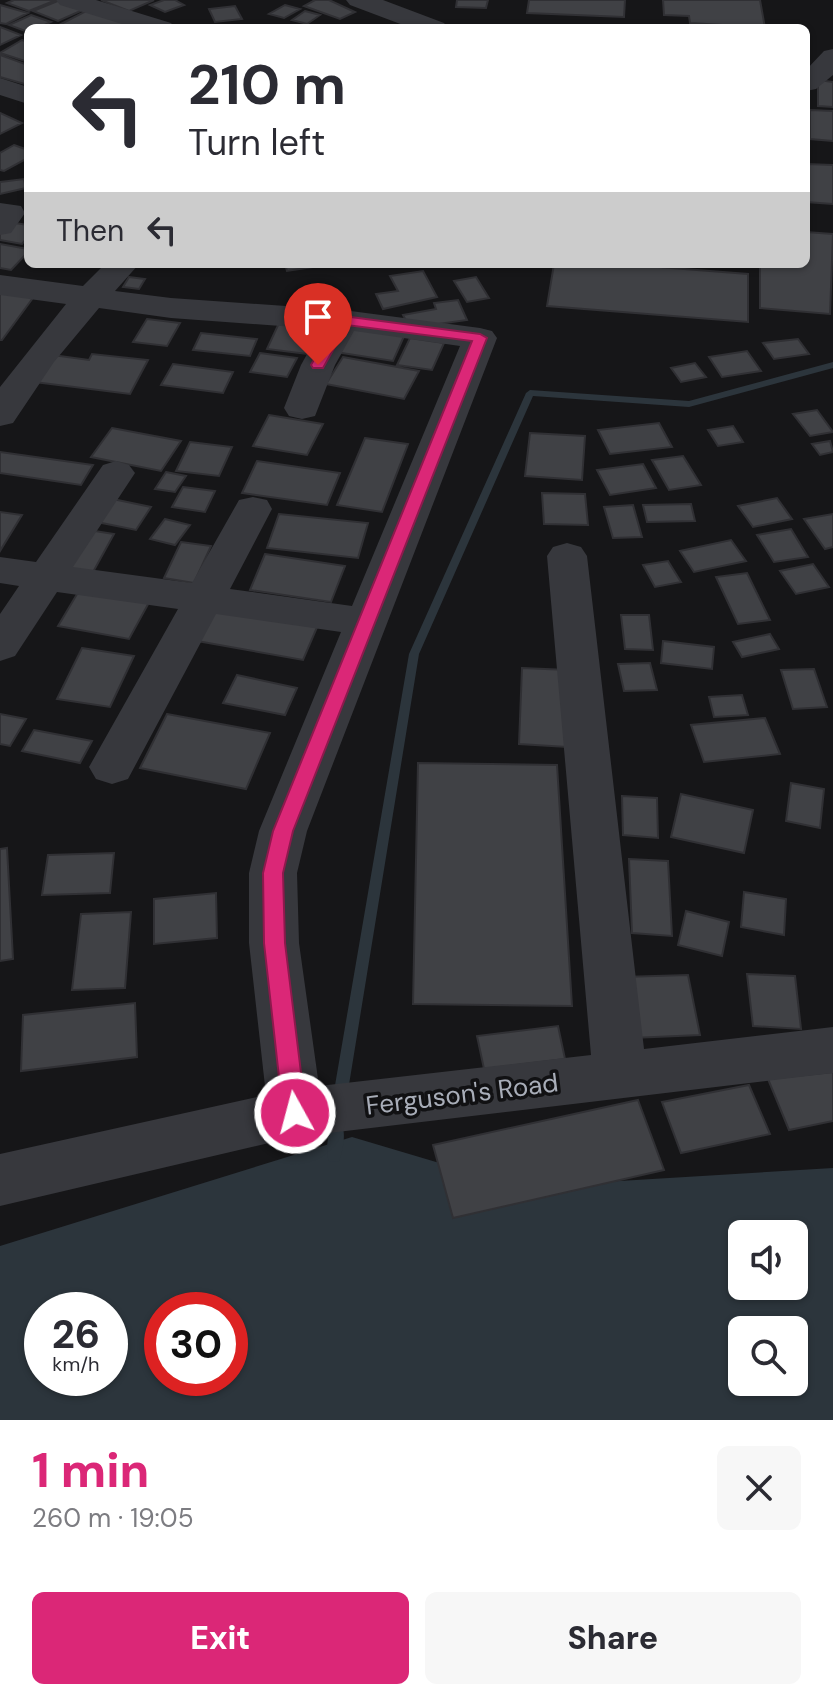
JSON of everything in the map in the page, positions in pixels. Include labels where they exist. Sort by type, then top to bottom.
[{"type":"street","points":[[69,0],[149,24]]},
{"type":"street","points":[[359,0],[424,24]]},
{"type":"street","points":[[810,80],[828,66],[833,57]]},
{"type":"street","points":[[0,86],[24,95]]},
{"type":"street","points":[[0,212],[10,213],[0,226]]},
{"type":"street","points":[[0,415],[22,377],[119,268]]},
{"type":"street","points":[[0,285],[171,308],[343,320],[480,338],[283,831],[273,873],[274,943],[295,1113]]},
{"type":"street","points":[[302,408],[318,365],[343,320]]},
{"type":"street","points":[[0,646],[116,473]]},
{"type":"street","points":[[112,767],[253,509]]},
{"type":"street","points":[[567,556],[620,1075]]},
{"type":"street","points":[[0,570],[367,622]]},
{"type":"street","name":"Ferguson's Road","points":[[0,1180],[295,1113],[833,1050]]},
{"type":"shaded area","points":[[352,1137],[520,1187],[833,1168],[833,1420],[0,1420],[0,1246]]},
{"type":"building","points":[[14,0],[56,0],[29,11],[7,3]]},
{"type":"building","points":[[60,0],[85,9],[58,21],[33,11]]},
{"type":"building","points":[[101,0],[154,0],[129,11]]},
{"type":"building","points":[[175,0],[184,5],[165,12],[150,5]]},
{"type":"building","points":[[315,0],[329,0],[355,12],[340,19],[304,6]]},
{"type":"building","points":[[457,0],[488,0],[486,8],[456,7]]},
{"type":"building","points":[[529,0],[625,0],[624,17],[527,13]]},
{"type":"building","points":[[663,0],[760,0],[764,24],[690,23],[689,16],[664,15]]},
{"type":"building","points":[[0,5],[28,13],[6,24],[0,23]]},
{"type":"building","points":[[285,5],[300,9],[284,18],[269,14]]},
{"type":"building","points":[[235,6],[242,19],[215,22],[209,9]]},
{"type":"building","points":[[88,10],[132,24],[61,24]]},
{"type":"building","points":[[305,11],[320,15],[307,24],[292,20]]},
{"type":"building","points":[[31,15],[51,22],[24,24],[24,31],[9,25]]},
{"type":"building","points":[[0,27],[21,35],[0,45]]},
{"type":"building","points":[[22,40],[24,41],[24,61],[0,53]]},
{"type":"building","points":[[0,55],[24,64],[24,84],[0,77]]},
{"type":"building","points":[[818,80],[833,82],[833,107],[818,106]]},
{"type":"building","points":[[810,110],[833,111],[833,141],[810,139]]},
{"type":"building","points":[[0,113],[22,123],[0,134]]},
{"type":"building","points":[[14,145],[24,149],[24,160],[4,171],[0,170],[0,153]]},
{"type":"building","points":[[810,164],[833,165],[833,204],[810,202]]},
{"type":"building","points":[[24,179],[24,188],[0,194],[0,182]]},
{"type":"building","points":[[9,222],[24,224],[24,242],[22,244],[0,240],[0,232]]},
{"type":"building","points":[[810,232],[833,234],[830,314],[760,308],[760,268],[810,268]]},
{"type":"building","points":[[0,244],[24,248],[24,256],[11,270],[0,268]]},
{"type":"building","points":[[553,268],[671,268],[748,274],[748,322],[547,306]]},
{"type":"building","points":[[423,271],[437,297],[383,309],[376,294],[398,291],[390,276]]},
{"type":"building","points":[[129,277],[145,279],[139,289],[123,287]]},
{"type":"building","points":[[476,277],[489,298],[467,302],[454,281]]},
{"type":"building","points":[[0,286],[38,291],[2,340],[0,340]]},
{"type":"building","points":[[458,300],[467,320],[410,328],[403,315],[436,309],[434,303]]},
{"type":"building","points":[[147,319],[180,323],[167,346],[133,342]]},
{"type":"building","points":[[279,323],[319,328],[307,354],[267,349]]},
{"type":"building","points":[[343,325],[405,334],[393,361],[329,351]]},
{"type":"building","points":[[201,333],[257,339],[250,356],[193,350]]},
{"type":"building","points":[[410,338],[444,343],[432,370],[397,365]]},
{"type":"building","points":[[798,339],[809,354],[774,359],[763,343]]},
{"type":"building","points":[[747,351],[761,371],[722,377],[709,357]]},
{"type":"building","points":[[260,353],[297,358],[287,377],[250,372]]},
{"type":"building","points":[[45,354],[89,360],[92,354],[148,360],[130,394],[26,381]]},
{"type":"building","points":[[343,357],[419,371],[404,399],[326,384]]},
{"type":"building","points":[[695,363],[706,377],[681,382],[671,368]]},
{"type":"building","points":[[173,364],[233,372],[223,393],[161,385]]},
{"type":"building","points":[[817,410],[833,432],[810,436],[793,414]]},
{"type":"building","points":[[269,415],[323,424],[307,455],[253,446]]},
{"type":"building","points":[[659,423],[672,447],[610,454],[598,430]]},
{"type":"building","points":[[733,426],[743,442],[718,446],[708,430]]},
{"type":"building","points":[[112,428],[181,441],[161,471],[91,457]]},
{"type":"building","points":[[530,433],[585,436],[582,480],[525,476]]},
{"type":"building","points":[[365,438],[408,444],[382,512],[337,505]]},
{"type":"building","points":[[830,441],[833,452],[820,455],[812,444]]},
{"type":"building","points":[[190,442],[232,447],[219,476],[176,471]]},
{"type":"building","points":[[0,452],[93,465],[81,485],[0,473]]},
{"type":"building","points":[[683,456],[701,485],[669,490],[652,460]]},
{"type":"building","points":[[257,461],[340,473],[327,505],[242,493]]},
{"type":"building","points":[[643,464],[656,488],[610,495],[597,470]]},
{"type":"building","points":[[166,472],[186,476],[175,492],[155,489]]},
{"type":"building","points":[[183,487],[215,491],[205,512],[172,507]]},
{"type":"building","points":[[542,493],[585,494],[588,525],[544,524]]},
{"type":"building","points":[[108,498],[151,507],[136,530],[92,521]]},
{"type":"building","points":[[777,498],[792,519],[753,527],[738,506]]},
{"type":"building","points":[[691,504],[695,521],[647,522],[643,505]]},
{"type":"building","points":[[633,505],[642,537],[613,538],[604,507]]},
{"type":"building","points":[[0,512],[22,515],[0,551]]},
{"type":"building","points":[[279,514],[368,523],[358,558],[267,548]]},
{"type":"building","points":[[833,514],[833,547],[825,549],[804,519]]},
{"type":"building","points":[[165,519],[190,525],[175,545],[150,539]]},
{"type":"building","points":[[82,529],[114,534],[87,583],[53,577]]},
{"type":"building","points":[[791,529],[808,557],[774,562],[757,535]]},
{"type":"building","points":[[731,540],[746,561],[694,572],[680,551]]},
{"type":"building","points":[[181,542],[211,546],[194,583],[164,578]]},
{"type":"building","points":[[265,554],[345,566],[331,602],[250,590]]},
{"type":"building","points":[[668,561],[681,582],[655,587],[643,565]]},
{"type":"building","points":[[813,564],[829,587],[796,594],[780,571]]},
{"type":"building","points":[[747,573],[770,620],[738,624],[716,577]]},
{"type":"building","points":[[83,584],[152,597],[129,639],[58,626]]},
{"type":"building","points":[[214,607],[318,625],[303,660],[197,641]]},
{"type":"building","points":[[621,615],[649,615],[653,650],[625,649]]},
{"type":"building","points":[[770,634],[779,649],[742,657],[733,642]]},
{"type":"building","points":[[663,641],[714,647],[712,669],[661,663]]},
{"type":"building","points":[[82,648],[134,656],[110,707],[57,699]]},
{"type":"building","points":[[650,663],[657,690],[624,691],[618,664]]},
{"type":"building","points":[[522,668],[568,670],[567,747],[519,744]]},
{"type":"building","points":[[814,669],[827,707],[793,709],[781,670]]},
{"type":"building","points":[[237,675],[297,688],[285,715],[223,703]]},
{"type":"building","points":[[742,695],[748,715],[714,717],[709,697]]},
{"type":"building","points":[[0,714],[26,719],[10,746],[0,744]]},
{"type":"building","points":[[167,714],[270,733],[246,789],[140,768]]},
{"type":"building","points":[[765,718],[780,754],[704,762],[691,725]]},
{"type":"building","points":[[34,730],[92,741],[80,763],[22,751]]},
{"type":"building","points":[[418,763],[557,765],[572,1006],[413,1004]]},
{"type":"building","points":[[791,783],[824,789],[820,828],[786,821]]},
{"type":"building","points":[[681,794],[753,810],[744,853],[671,837]]},
{"type":"building","points":[[622,796],[657,798],[658,838],[623,835]]},
{"type":"building","points":[[7,848],[13,959],[0,961],[0,849]]},
{"type":"building","points":[[114,853],[110,893],[42,895],[48,855]]},
{"type":"building","points":[[629,859],[668,861],[672,936],[632,933]]},
{"type":"building","points":[[744,892],[786,899],[784,935],[741,927]]},
{"type":"building","points":[[216,893],[217,938],[154,944],[154,899]]},
{"type":"building","points":[[686,911],[729,922],[722,956],[678,945]]},
{"type":"building","points":[[131,912],[125,988],[72,990],[81,914]]},
{"type":"building","points":[[747,974],[795,976],[801,1029],[753,1026]]},
{"type":"building","points":[[688,975],[700,1035],[632,1038],[622,977]]},
{"type":"building","points":[[135,1003],[137,1057],[21,1071],[23,1015]]},
{"type":"building","points":[[558,1026],[565,1059],[484,1069],[477,1036]]},
{"type":"building","points":[[833,1072],[833,1121],[789,1130],[768,1079]]},
{"type":"building","points":[[749,1085],[770,1134],[681,1153],[662,1102]]},
{"type":"building","points":[[638,1100],[664,1170],[453,1218],[433,1145]]},
{"type":"waterway","points":[[340,1097],[414,654],[530,393],[689,404],[833,365]]},
{"type":"waterway","points":[[334,1156],[337,1129]]},
{"type":"route","points":[[295,1113],[274,943],[273,873],[283,831],[480,338],[343,320],[318,365]]}]
